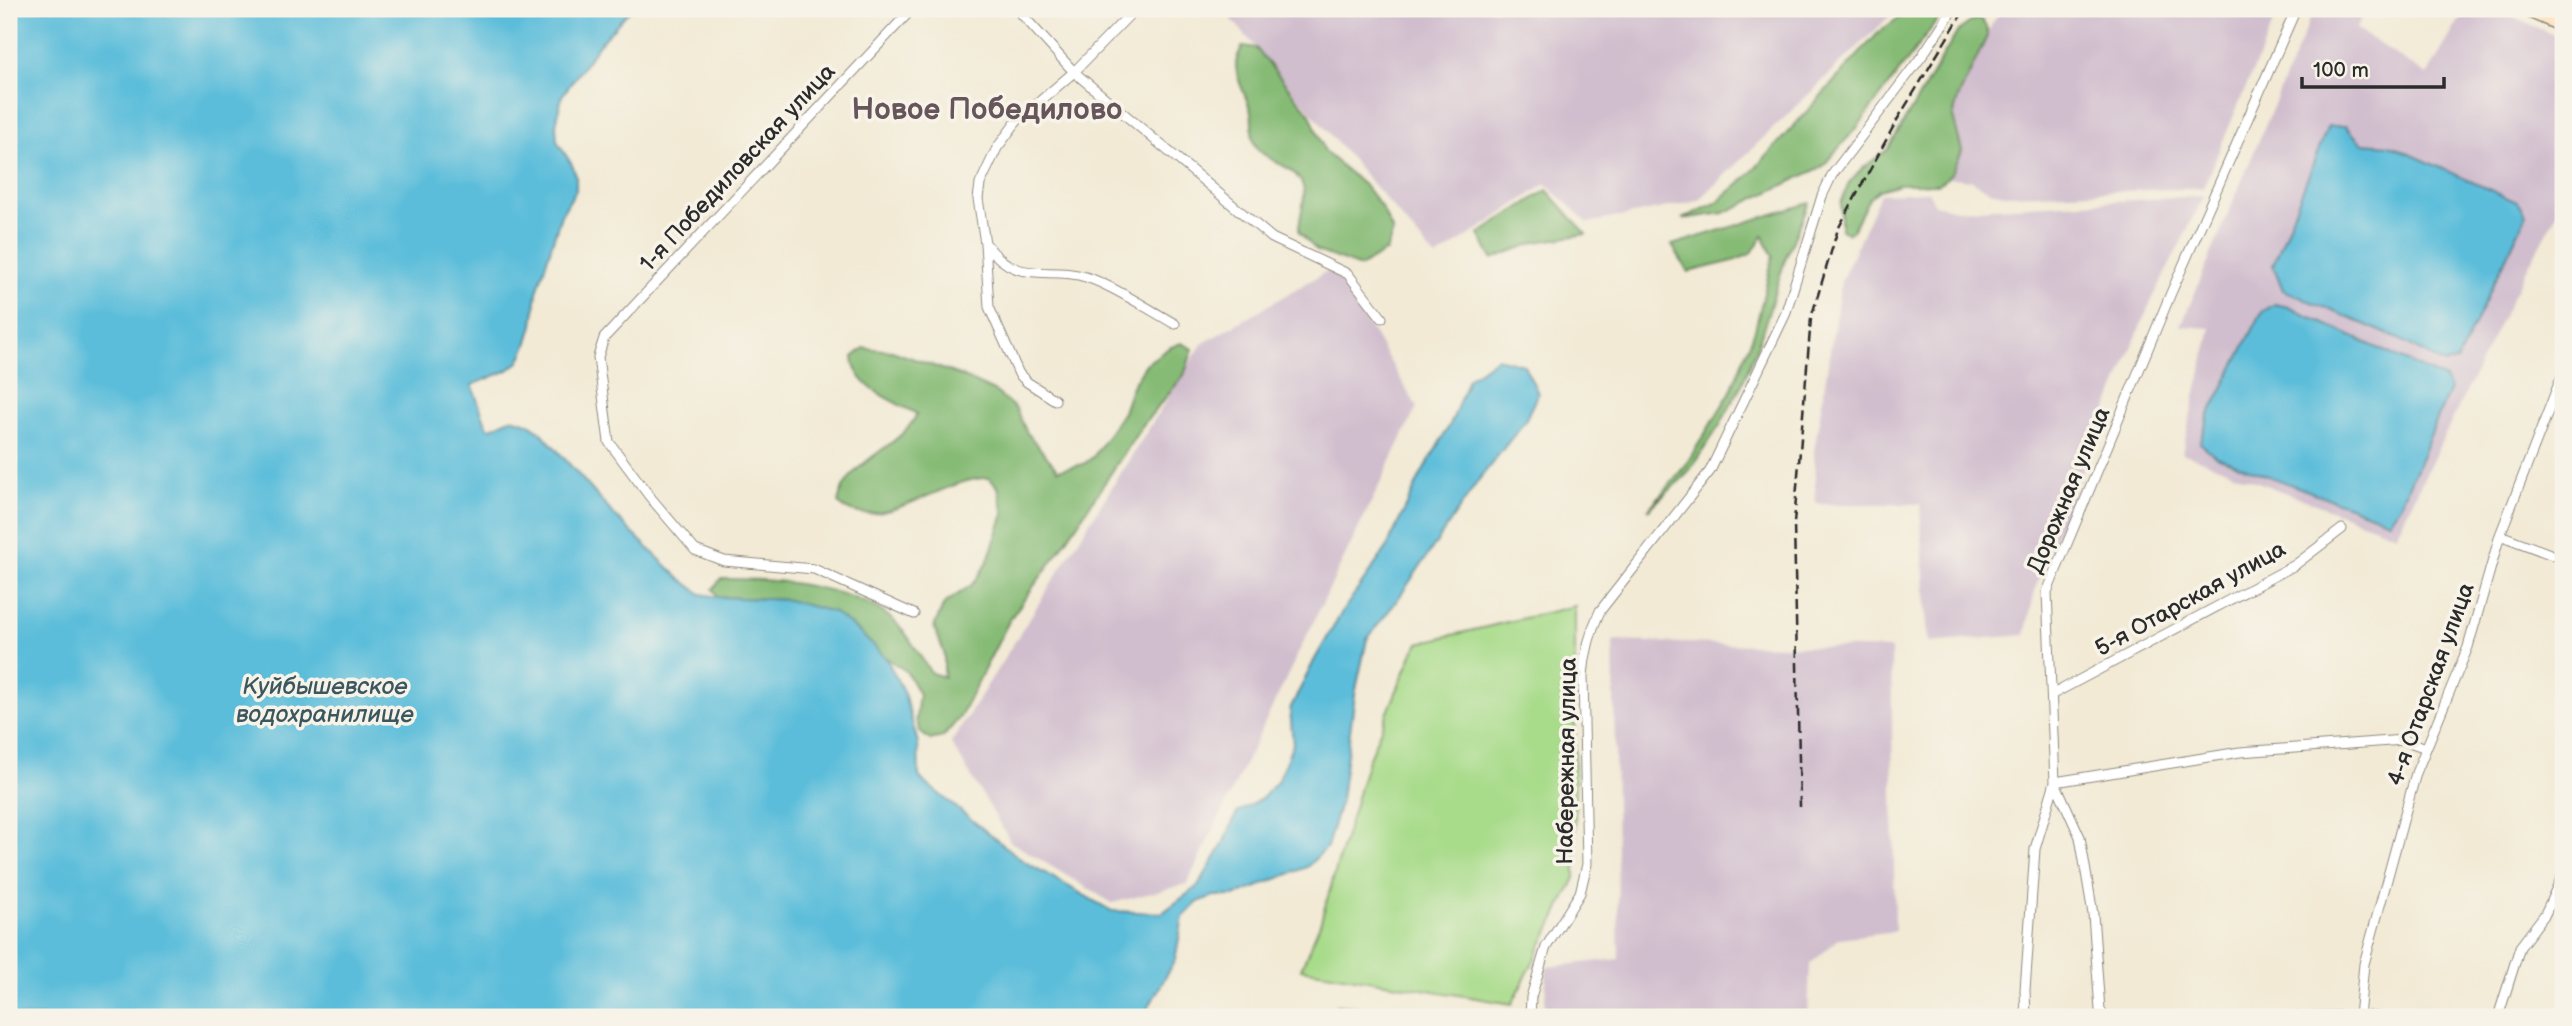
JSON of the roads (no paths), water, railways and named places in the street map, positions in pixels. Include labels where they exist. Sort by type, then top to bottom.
[{"type":"street","name":"1-я Победиловская улица","points":[[912,9],[604,338],[598,357],[609,442],[650,497],[695,550],[724,561],[814,569],[914,614]]},
{"type":"street","points":[[1017,9],[1073,72],[1272,238],[1348,274],[1382,318]]},
{"type":"street","points":[[1055,400],[1019,374],[996,323],[987,293],[985,243],[978,191],[997,148],[1017,121],[1073,72],[1135,9]]},
{"type":"street","name":"Набережная улица","points":[[1530,1017],[1531,997],[1546,947],[1580,893],[1587,864],[1583,675],[1590,632],[1600,611],[1710,471],[1785,315],[1822,196],[1832,175],[1922,56],[1953,9]]},
{"type":"street","name":"Дорожная улица","points":[[2026,1017],[2025,990],[2035,849],[2055,782],[2047,592],[2171,293],[2296,9]]},
{"type":"street","points":[[2524,9],[2563,26]]},
{"type":"street","points":[[985,243],[1006,266],[1020,271],[1090,278],[1175,324]]},
{"type":"street","name":"4-я Отарская улица","points":[[2359,1016],[2364,964],[2416,773],[2468,647],[2500,535],[2563,373]]},
{"type":"street","name":"5-я Отарская улица","points":[[2053,694],[2294,565],[2342,529]]},
{"type":"street","points":[[2500,535],[2563,559]]},
{"type":"street","points":[[2105,1017],[2100,1010],[2093,914],[2080,837],[2055,782],[2240,752],[2404,740],[2426,748]]},
{"type":"street","points":[[2498,1017],[2520,947],[2545,914],[2563,874]]},
{"type":"street","points":[[2275,1017],[2378,1017]]},
{"type":"water","name":"Куйбышевское водохранилище","points":[[9,9],[631,9],[599,44],[562,96],[556,125],[557,141],[572,165],[576,176],[576,190],[561,215],[537,292],[533,325],[519,362],[506,371],[472,385],[487,427],[491,428],[512,418],[528,423],[542,433],[613,514],[677,576],[701,594],[788,600],[833,612],[858,631],[886,658],[904,693],[918,743],[919,776],[923,781],[1022,860],[1112,911],[1162,913],[1198,886],[1221,848],[1237,813],[1262,798],[1278,781],[1293,744],[1290,709],[1342,612],[1386,549],[1422,473],[1452,421],[1468,379],[1497,358],[1524,365],[1538,393],[1525,421],[1478,481],[1398,599],[1367,639],[1355,694],[1341,799],[1327,847],[1307,867],[1234,896],[1214,896],[1198,902],[1183,917],[1175,960],[1143,1017],[9,1017]]},
{"type":"water","points":[[2328,126],[2345,126],[2362,143],[2390,145],[2517,202],[2526,216],[2457,361],[2444,364],[2399,339],[2283,290],[2273,265]]},
{"type":"water","points":[[2275,304],[2288,307],[2445,379],[2450,389],[2400,506],[2389,521],[2217,457],[2200,443],[2209,415],[2262,312]]},
{"type":"railway","points":[[1800,807],[1794,523],[1811,318],[1838,229],[1897,120],[1965,9]]},
{"type":"district","name":"Новое Победилово","points":[[987,109]]}]
